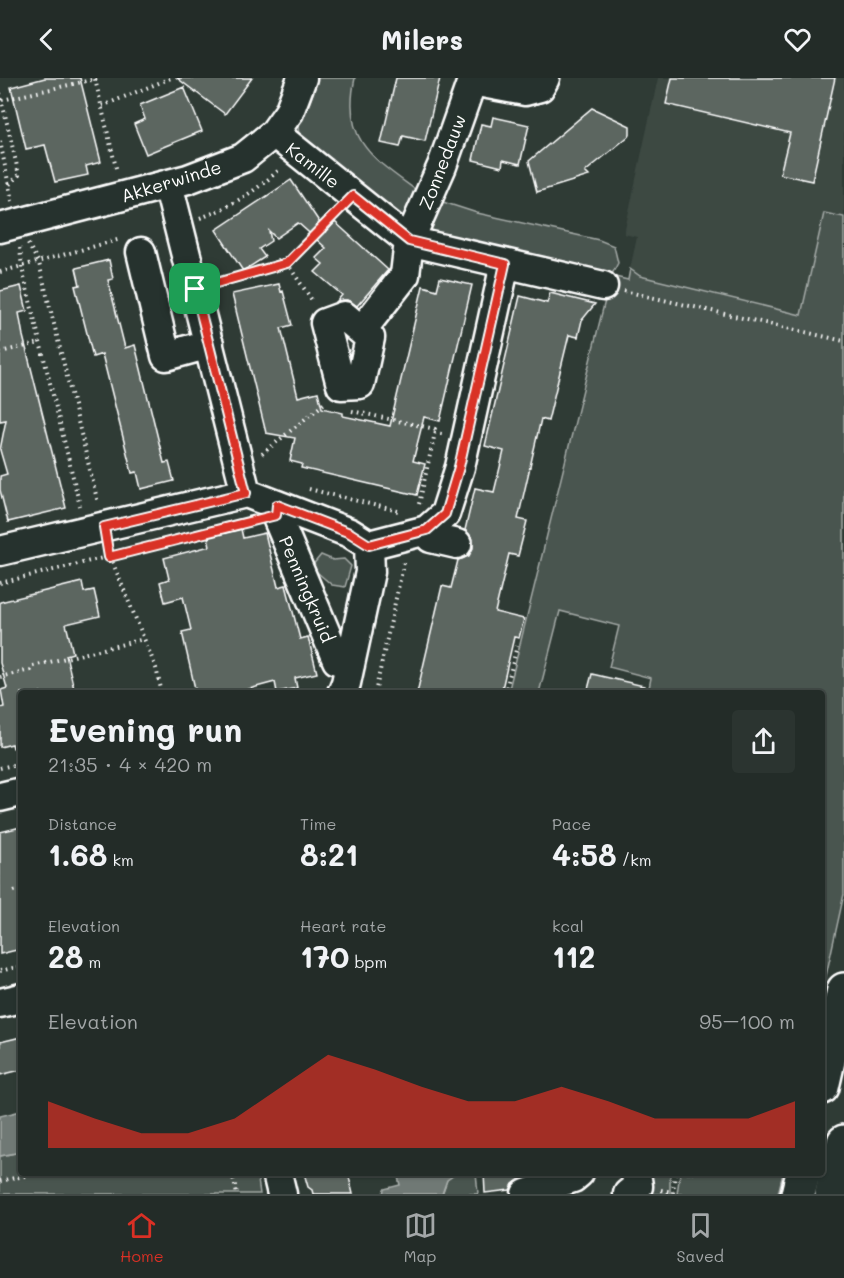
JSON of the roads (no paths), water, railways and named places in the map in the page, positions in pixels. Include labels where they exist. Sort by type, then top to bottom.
[{"type":"highway","points":[[825,1074],[844,990]]},
{"type":"street","name":"Akkerwinde","points":[[8,226],[188,179],[243,158],[274,133],[289,112],[302,78]]},
{"type":"street","name":"Zonnedauw","points":[[409,241],[442,166],[472,79],[525,91],[540,87],[545,78]]},
{"type":"street","name":"Kamille","points":[[274,133],[409,241],[603,286]]},
{"type":"street","points":[[0,551],[246,493],[168,184]]},
{"type":"street","points":[[353,323],[370,338],[360,384],[336,401],[325,323],[353,323],[405,274],[409,241]]},
{"type":"street","points":[[141,252],[166,356],[208,344]]},
{"type":"street","points":[[369,545],[427,530],[445,514],[459,467],[505,264]]},
{"type":"street","name":"Penningkruid","points":[[246,493],[276,510],[350,533],[369,545],[370,572],[343,690]]},
{"type":"street","name":"Penningkruid","points":[[276,510],[337,660],[350,665]]},
{"type":"street","points":[[427,530],[431,538],[458,544]]},
{"type":"street","points":[[0,796],[18,793]]},
{"type":"street","points":[[0,1003],[18,999]]},
{"type":"street","points":[[278,1176],[282,1194]]},
{"type":"street","points":[[628,1194],[638,1186],[636,1176]]},
{"type":"street","points":[[525,1194],[579,1182]]}]
